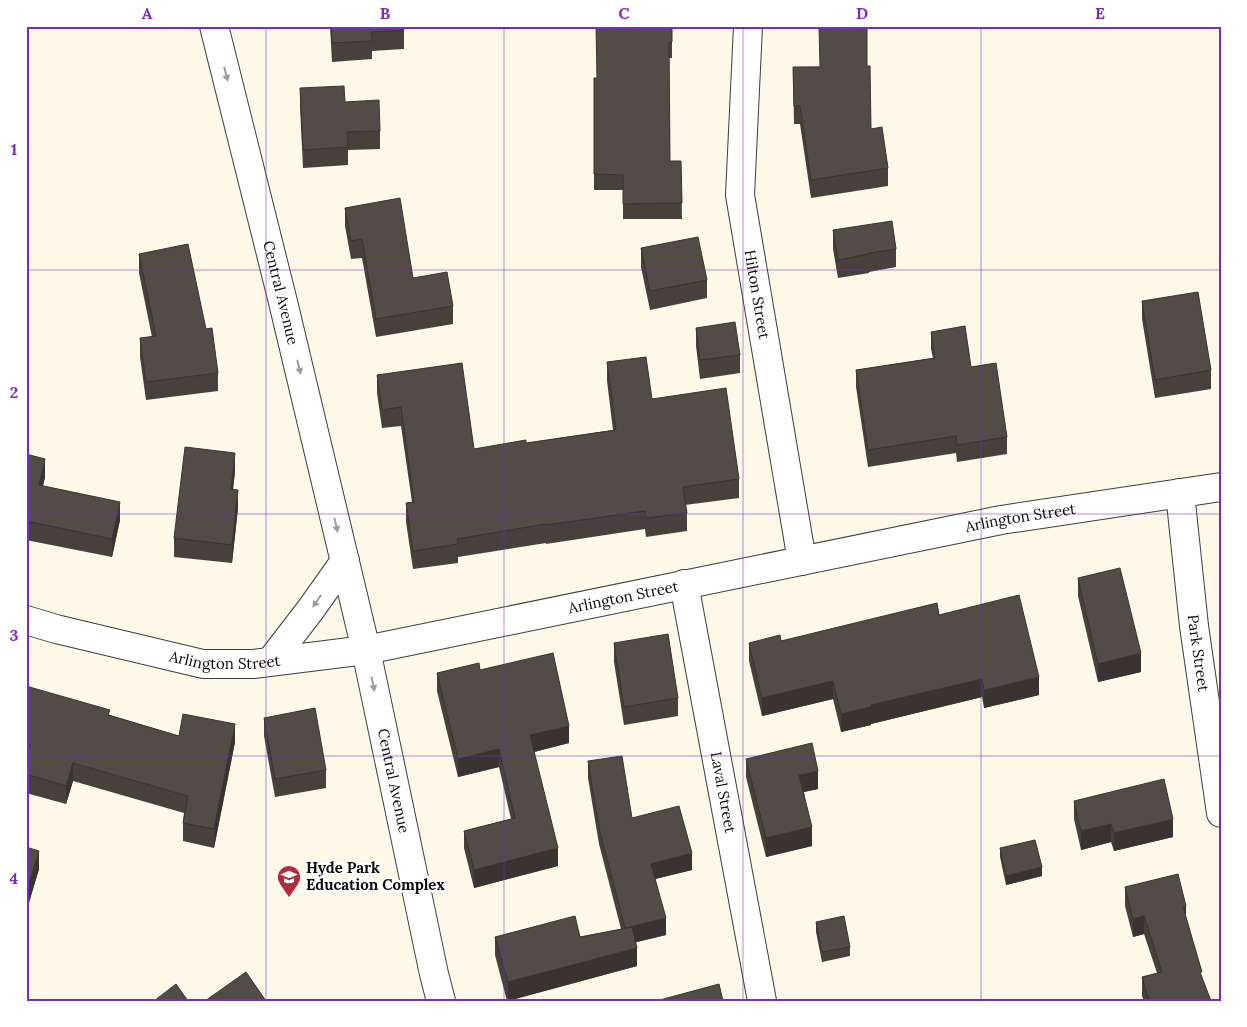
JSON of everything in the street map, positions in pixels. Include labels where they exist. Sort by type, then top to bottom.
[{"type":"street","name":"Central Avenue","points":[[214,26],[285,311],[366,650],[441,1001]]},
{"type":"street","name":"Hilton Street","points":[[748,26],[740,195],[802,562]]},
{"type":"street","name":"Arlington Street","points":[[26,620],[203,664],[253,664],[366,650],[1001,520],[1221,487]]},
{"type":"street","name":"Park Street","points":[[1180,493],[1194,626],[1221,813]]},
{"type":"street","points":[[271,661],[345,561]]},
{"type":"street","name":"Laval Street","points":[[684,584],[762,1001]]},
{"type":"building","points":[[331,26],[404,26],[404,30],[371,32],[372,41],[332,43]]},
{"type":"building","points":[[596,26],[672,26],[672,42],[669,42],[670,161],[681,161],[682,203],[623,204],[623,175],[594,174],[594,78],[597,78]]},
{"type":"building","points":[[819,26],[867,26],[867,66],[870,66],[871,129],[882,127],[888,168],[811,180],[800,106],[794,106],[793,67],[820,67]]},
{"type":"building","points":[[344,86],[345,102],[379,100],[380,131],[347,132],[348,147],[303,150],[300,88]]},
{"type":"building","points":[[400,198],[413,278],[447,272],[453,306],[376,319],[362,239],[351,241],[345,208]]},
{"type":"building","points":[[892,221],[896,249],[838,260],[833,230]]},
{"type":"building","points":[[698,237],[707,280],[650,291],[641,248]]},
{"type":"building","points":[[188,244],[206,329],[212,328],[218,373],[146,382],[140,338],[156,336],[139,254]]},
{"type":"building","points":[[1198,292],[1211,370],[1155,380],[1142,301]]},
{"type":"building","points":[[735,322],[740,355],[700,360],[696,328]]},
{"type":"building","points":[[965,326],[971,367],[996,363],[1007,437],[957,445],[956,436],[868,450],[856,370],[935,358],[931,332]]},
{"type":"building","points":[[646,357],[652,399],[726,388],[739,479],[683,487],[687,513],[646,518],[645,511],[546,524],[457,539],[458,544],[413,551],[406,503],[414,502],[401,407],[382,410],[377,375],[462,363],[474,449],[526,440],[526,443],[616,430],[607,362]]},
{"type":"building","points":[[185,447],[235,453],[231,489],[238,490],[232,545],[174,538]]},
{"type":"building","points":[[26,454],[45,459],[39,485],[120,502],[112,539],[26,521]]},
{"type":"building","points":[[1120,568],[1141,653],[1098,664],[1078,578]]},
{"type":"building","points":[[1019,595],[1039,677],[984,690],[982,679],[871,705],[871,707],[841,714],[833,681],[762,698],[749,643],[780,635],[781,641],[937,603],[939,615]]},
{"type":"building","points":[[668,634],[678,698],[624,707],[614,643]]},
{"type":"building","points":[[553,653],[569,726],[530,735],[558,848],[474,870],[464,831],[515,818],[499,749],[458,759],[437,673],[479,663],[480,670]]},
{"type":"building","points":[[26,686],[110,710],[108,715],[179,736],[183,714],[235,724],[214,829],[183,823],[188,796],[73,763],[66,786],[26,774],[26,758],[30,744],[26,743]]},
{"type":"building","points":[[315,708],[326,770],[275,779],[264,718]]},
{"type":"building","points":[[812,743],[818,771],[799,775],[812,827],[766,838],[746,759]]},
{"type":"building","points":[[622,756],[632,818],[679,806],[692,853],[651,864],[666,918],[625,928],[599,828],[588,761]]},
{"type":"building","points":[[1164,779],[1173,819],[1114,833],[1111,824],[1081,831],[1074,801]]},
{"type":"building","points":[[1035,840],[1042,867],[1006,876],[1000,848]]},
{"type":"building","points":[[26,847],[39,851],[27,890],[26,890]]},
{"type":"building","points":[[1178,874],[1186,906],[1183,907],[1202,972],[1200,972],[1211,1001],[1149,1001],[1142,977],[1162,972],[1144,916],[1133,919],[1125,887]]},
{"type":"building","points":[[575,916],[580,937],[632,927],[637,948],[508,982],[495,937]]},
{"type":"building","points":[[844,916],[850,947],[822,952],[816,922]]},
{"type":"building","points":[[246,972],[266,1001],[205,1001]]},
{"type":"building","points":[[176,984],[188,1001],[154,1001]]},
{"type":"building","points":[[719,984],[723,1001],[656,1001]]},
{"type":"place","name":"Hyde Park Education Complex","points":[[289,898]]}]
